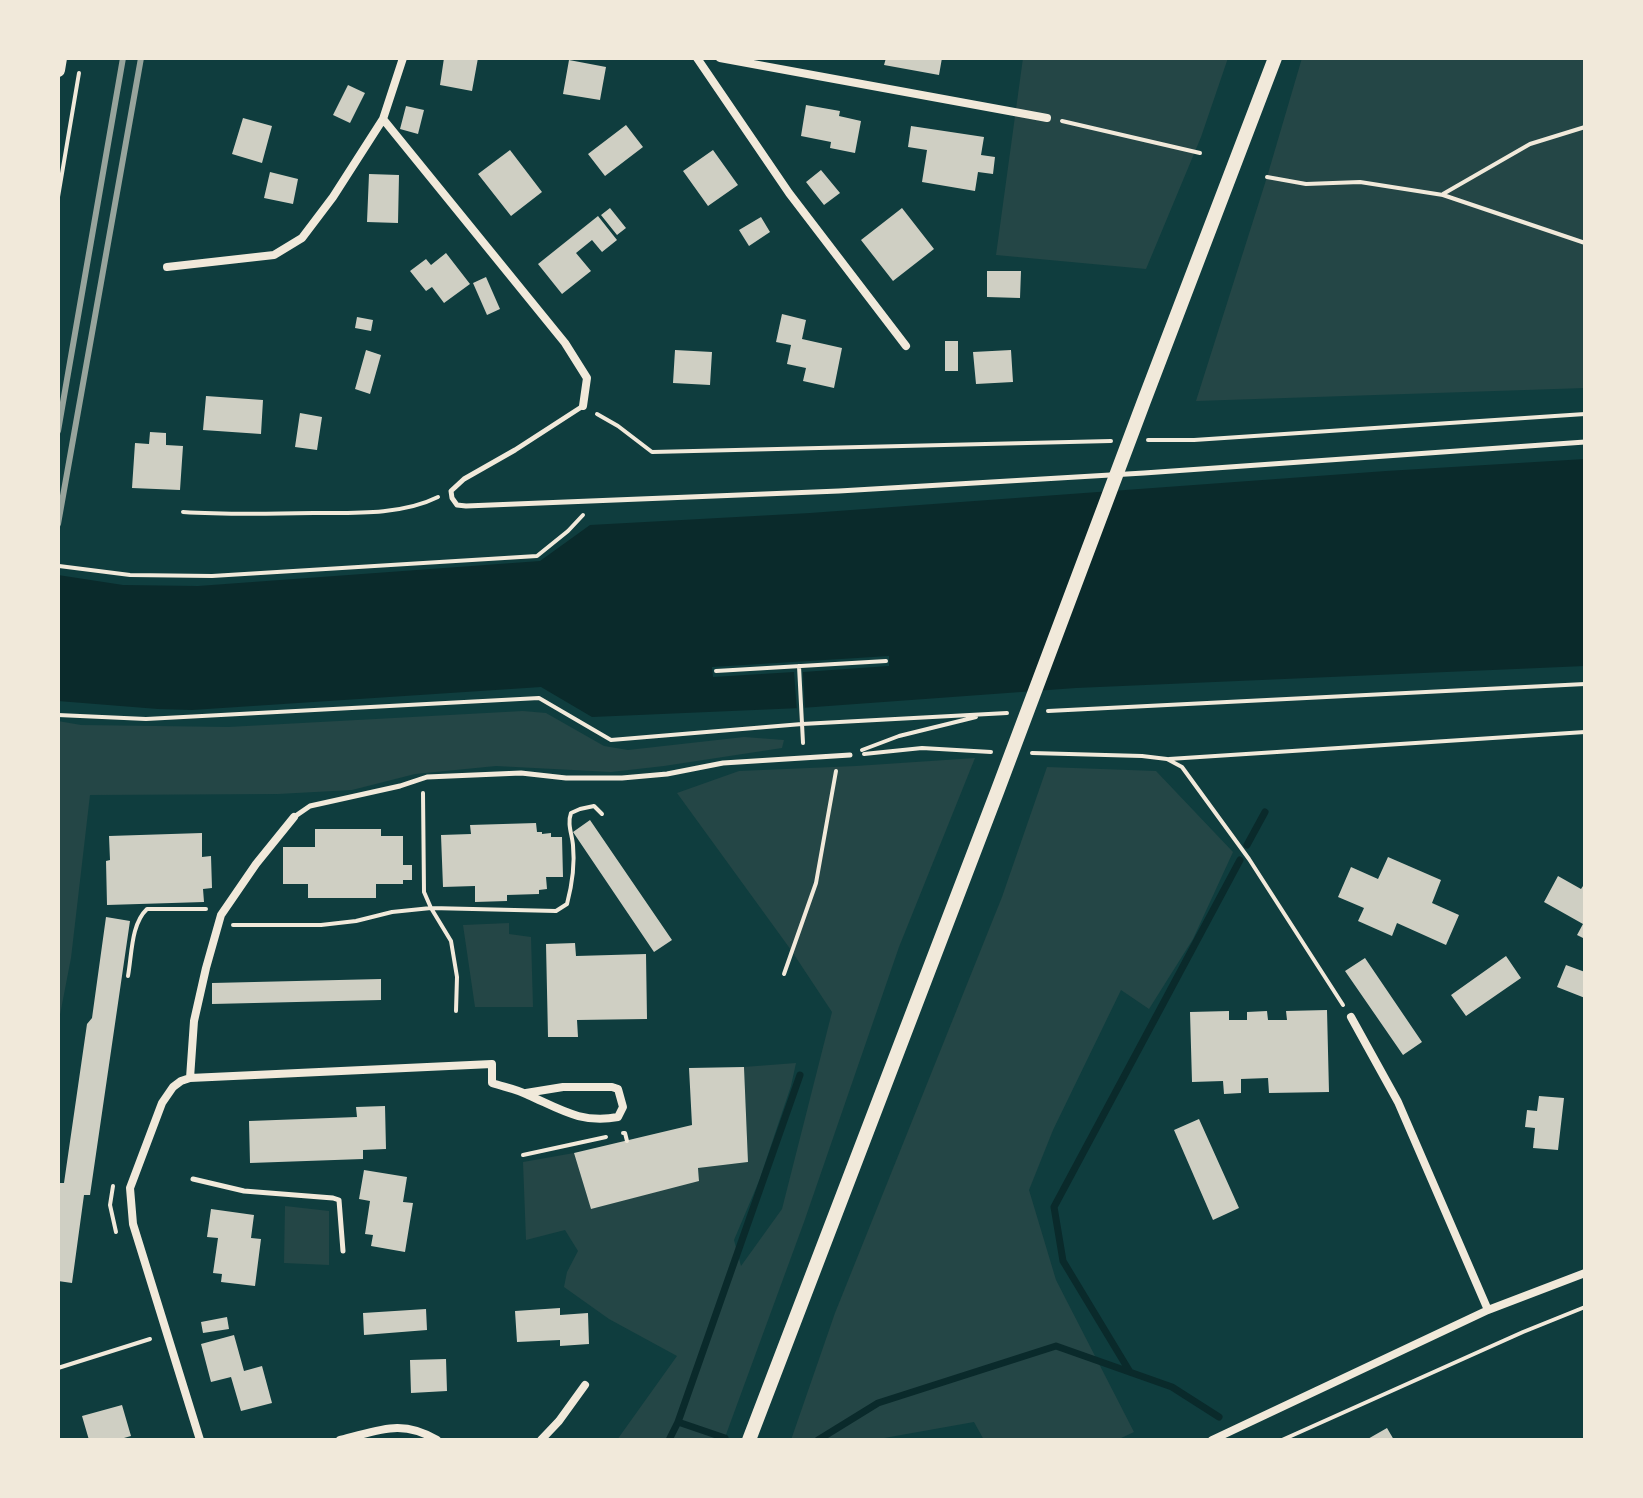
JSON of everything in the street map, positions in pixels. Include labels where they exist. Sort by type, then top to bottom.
[{"type":"main road","points":[[58,70],[60,58]]},
{"type":"main road","points":[[749,1440],[1275,58]]},
{"type":"street","points":[[167,267],[274,255],[302,238],[333,197],[383,119],[403,58]]},
{"type":"street","points":[[697,58],[789,193],[906,346]]},
{"type":"street","points":[[720,58],[1047,118]]},
{"type":"street","points":[[383,119],[565,343],[587,378],[583,406]]},
{"type":"street","points":[[190,1078],[194,1021],[221,915],[294,817]]},
{"type":"street","points":[[1351,1017],[1398,1102],[1488,1310]]},
{"type":"street","points":[[200,1440],[133,1224],[130,1188],[162,1103],[173,1087],[190,1078],[492,1064],[492,1083],[526,1093],[568,1114],[603,1120],[618,1117],[623,1107],[618,1089],[612,1087],[563,1087],[526,1093]]},
{"type":"street","points":[[1212,1440],[1488,1310],[1585,1273]]},
{"type":"street","points":[[541,1440],[585,1385]]},
{"type":"street","points":[[340,1440],[396,1426],[424,1432],[437,1440]]},
{"type":"lane","points":[[583,406],[464,479],[451,491],[457,505],[839,491],[1585,442]]},
{"type":"lane","points":[[294,817],[310,806],[423,778],[521,773],[566,778],[622,778],[667,774],[723,763],[850,755]]},
{"type":"lane","points":[[193,1179],[244,1191],[339,1200],[343,1251]]},
{"type":"path","points":[[58,197],[79,73]]},
{"type":"path","points":[[1047,118],[1200,153]]},
{"type":"path","points":[[1443,195],[1530,144],[1585,127]]},
{"type":"path","points":[[1267,177],[1306,184],[1360,182],[1443,195],[1585,243]]},
{"type":"path","points":[[583,406],[618,426],[652,452],[1094,441]]},
{"type":"path","points":[[1152,440],[1194,440],[1585,414]]},
{"type":"path","points":[[183,512],[237,515],[376,511],[426,503],[451,491]]},
{"type":"path","points":[[59,566],[130,575],[212,576],[537,556],[568,531],[597,500]]},
{"type":"path","points":[[716,671],[886,661]]},
{"type":"path","points":[[799,666],[804,758]]},
{"type":"path","points":[[1050,711],[1585,684]]},
{"type":"path","points":[[58,715],[146,719],[539,698],[611,740],[802,724],[990,714],[899,736],[850,755]]},
{"type":"path","points":[[1019,753],[1167,759],[1585,732]]},
{"type":"path","points":[[850,755],[922,748],[1005,752]]},
{"type":"path","points":[[784,974],[816,883],[838,756]]},
{"type":"path","points":[[1167,759],[1182,767],[1198,787],[1249,859],[1351,1017]]},
{"type":"path","points":[[423,778],[424,892],[451,941],[457,977],[456,1011]]},
{"type":"path","points":[[218,925],[321,925],[431,908],[556,911],[567,904],[572,886],[571,813],[594,806],[602,814]]},
{"type":"path","points":[[128,976],[136,927],[147,909],[225,908]]},
{"type":"path","points":[[523,1155],[625,1133],[627,1141]]},
{"type":"path","points":[[1282,1440],[1585,1307]]},
{"type":"path","points":[[58,1368],[150,1339]]},
{"type":"shaded area","points":[[1023,58],[1228,58],[1201,137],[1146,269],[996,255]]},
{"type":"shaded area","points":[[1302,58],[1585,58],[1585,388],[1196,401]]},
{"type":"shaded area","points":[[1585,459],[1585,666],[1076,688],[801,708],[592,717],[541,687],[192,710],[58,701],[58,575],[123,585],[198,586],[540,561],[590,525],[810,513]]},
{"type":"shaded area","points":[[523,711],[546,713],[604,746],[628,750],[744,737],[784,740],[782,748],[611,772],[496,766],[415,774],[352,790],[278,794],[90,795],[71,958],[58,1025],[58,721],[81,725],[228,727]]},
{"type":"shaded area","points":[[975,758],[899,947],[804,1222],[724,1440],[617,1440],[677,1356],[609,1319],[564,1287],[567,1272],[578,1251],[565,1230],[526,1240],[523,1162],[574,1153],[591,1209],[699,1180],[698,1168],[748,1162],[744,1067],[796,1063],[759,1181],[734,1240],[741,1266],[782,1209],[832,1012],[677,793],[739,771]]},
{"type":"shaded area","points":[[1047,767],[1156,771],[1233,852],[1193,939],[1149,1009],[1121,990],[1053,1130],[1029,1190],[1056,1280],[1134,1432],[1117,1440],[984,1440],[974,1422],[873,1440],[791,1440],[835,1313],[1002,897]]},
{"type":"shaded area","points":[[509,923],[509,934],[531,937],[533,1007],[475,1007],[463,925]]},
{"type":"shaded area","points":[[285,1206],[329,1211],[329,1265],[284,1263]]},
{"type":"pier","points":[[889,656],[889,666],[803,672],[805,712],[797,712],[794,672],[713,677],[712,667]]},
{"type":"building","points":[[444,58],[478,58],[472,91],[440,85]]},
{"type":"building","points":[[886,58],[942,58],[939,75],[884,65]]},
{"type":"building","points":[[569,60],[606,67],[600,100],[563,94]]},
{"type":"building","points":[[348,85],[365,93],[350,123],[333,115]]},
{"type":"building","points":[[806,105],[840,111],[839,116],[861,121],[855,153],[830,148],[831,142],[801,136]]},
{"type":"building","points":[[406,106],[424,110],[418,134],[400,129]]},
{"type":"building","points":[[243,118],[272,126],[262,163],[232,154]]},
{"type":"building","points":[[626,125],[643,147],[605,176],[588,154]]},
{"type":"building","points":[[911,126],[984,137],[981,155],[995,157],[993,174],[978,172],[975,191],[922,182],[927,150],[908,147]]},
{"type":"building","points":[[510,150],[542,192],[511,216],[478,174]]},
{"type":"building","points":[[713,150],[738,185],[708,206],[683,171]]},
{"type":"building","points":[[821,170],[840,193],[824,205],[806,182]]},
{"type":"building","points":[[270,172],[298,179],[293,204],[264,198]]},
{"type":"building","points":[[369,174],[399,175],[398,223],[367,222]]},
{"type":"building","points":[[610,208],[626,228],[617,235],[601,215]]},
{"type":"building","points":[[902,208],[934,249],[893,281],[861,240]]},
{"type":"building","points":[[598,216],[617,240],[602,252],[592,240],[576,253],[591,271],[562,294],[538,264]]},
{"type":"building","points":[[761,217],[770,232],[749,246],[739,230]]},
{"type":"building","points":[[446,253],[470,284],[444,303],[432,287],[426,291],[410,271],[426,259],[431,265]]},
{"type":"building","points":[[987,271],[1021,271],[1020,298],[987,297]]},
{"type":"building","points":[[486,277],[500,309],[487,315],[473,283]]},
{"type":"building","points":[[782,314],[806,320],[802,339],[842,348],[834,388],[803,381],[806,368],[787,364],[791,345],[776,342]]},
{"type":"building","points":[[357,317],[373,320],[371,331],[355,328]]},
{"type":"building","points":[[945,341],[958,341],[958,371],[945,371]]},
{"type":"building","points":[[366,350],[381,355],[370,394],[355,389]]},
{"type":"building","points":[[675,350],[712,352],[710,385],[673,383]]},
{"type":"building","points":[[1011,350],[1013,382],[976,384],[973,352]]},
{"type":"building","points":[[206,396],[263,400],[261,434],[203,430]]},
{"type":"building","points":[[300,413],[322,417],[317,450],[295,447]]},
{"type":"building","points":[[150,432],[166,433],[166,445],[183,446],[180,490],[132,488],[135,443],[149,444]]},
{"type":"building","points":[[590,820],[672,940],[654,952],[573,832]]},
{"type":"building","points":[[536,823],[537,832],[562,837],[563,877],[546,877],[547,889],[539,890],[539,894],[507,895],[507,901],[475,902],[475,886],[443,887],[441,835],[471,834],[470,825]]},
{"type":"building","points":[[315,829],[381,829],[381,836],[403,836],[403,865],[412,865],[412,880],[403,880],[403,884],[376,884],[376,898],[308,898],[308,884],[283,884],[283,847],[315,847]]},
{"type":"building","points":[[202,833],[202,857],[211,856],[212,888],[203,889],[204,902],[107,905],[109,836]]},
{"type":"building","points":[[1388,857],[1441,880],[1432,903],[1459,915],[1446,945],[1397,923],[1392,936],[1358,921],[1364,908],[1338,897],[1351,867],[1378,879]]},
{"type":"building","points":[[1558,876],[1581,889],[1585,883],[1585,939],[1577,935],[1583,924],[1544,902]]},
{"type":"building","points":[[106,917],[130,921],[90,1195],[84,1195],[72,1283],[58,1281],[58,1189],[59,1183],[64,1183]]},
{"type":"building","points":[[575,943],[576,956],[646,954],[647,1019],[577,1020],[578,1037],[548,1037],[546,944]]},
{"type":"building","points":[[1506,956],[1521,978],[1466,1016],[1451,995]]},
{"type":"building","points":[[1365,958],[1422,1042],[1403,1055],[1345,971]]},
{"type":"building","points":[[1566,965],[1585,972],[1585,998],[1557,987]]},
{"type":"building","points":[[381,979],[381,1000],[212,1004],[212,983]]},
{"type":"building","points":[[1327,1010],[1329,1092],[1269,1093],[1268,1078],[1241,1079],[1241,1093],[1224,1094],[1223,1081],[1192,1082],[1190,1012],[1229,1011],[1229,1020],[1247,1020],[1247,1012],[1267,1011],[1268,1020],[1287,1020],[1286,1011]]},
{"type":"building","points":[[744,1067],[748,1162],[698,1168],[699,1181],[591,1209],[574,1153],[692,1125],[689,1068]]},
{"type":"building","points":[[1539,1096],[1564,1098],[1558,1150],[1533,1148],[1535,1128],[1525,1127],[1527,1110],[1537,1111]]},
{"type":"building","points":[[385,1106],[386,1149],[363,1150],[363,1159],[250,1163],[249,1121],[357,1117],[356,1107]]},
{"type":"building","points":[[1199,1119],[1239,1208],[1213,1220],[1174,1130]]},
{"type":"building","points":[[364,1170],[407,1177],[403,1202],[413,1203],[405,1252],[371,1246],[373,1235],[365,1234],[370,1201],[359,1199]]},
{"type":"building","points":[[211,1209],[254,1215],[251,1238],[261,1239],[255,1286],[221,1282],[222,1274],[213,1273],[218,1238],[207,1237]]},
{"type":"building","points":[[560,1308],[560,1315],[588,1313],[589,1344],[560,1346],[560,1340],[517,1342],[515,1311]]},
{"type":"building","points":[[426,1309],[427,1330],[364,1335],[363,1313]]},
{"type":"building","points":[[227,1317],[229,1329],[203,1333],[201,1322]]},
{"type":"building","points":[[234,1335],[244,1371],[262,1366],[272,1403],[241,1411],[231,1377],[211,1382],[201,1344]]},
{"type":"building","points":[[446,1359],[447,1391],[411,1393],[410,1360]]},
{"type":"building","points":[[122,1405],[131,1436],[117,1440],[89,1440],[82,1416]]},
{"type":"building","points":[[1387,1428],[1394,1440],[1366,1440]]},
{"type":"waterway","points":[[1247,845],[1265,812]]},
{"type":"waterway","points":[[1130,1372],[1063,1261],[1054,1207],[1240,860]]},
{"type":"waterway","points":[[725,1438],[678,1422],[800,1075]]},
{"type":"waterway","points":[[818,1440],[878,1403],[1056,1346],[1172,1387],[1219,1417]]},
{"type":"waterway","points":[[669,1440],[678,1422]]},
{"type":"railway","points":[[58,431],[123,58]]},
{"type":"railway","points":[[58,524],[141,58]]}]
